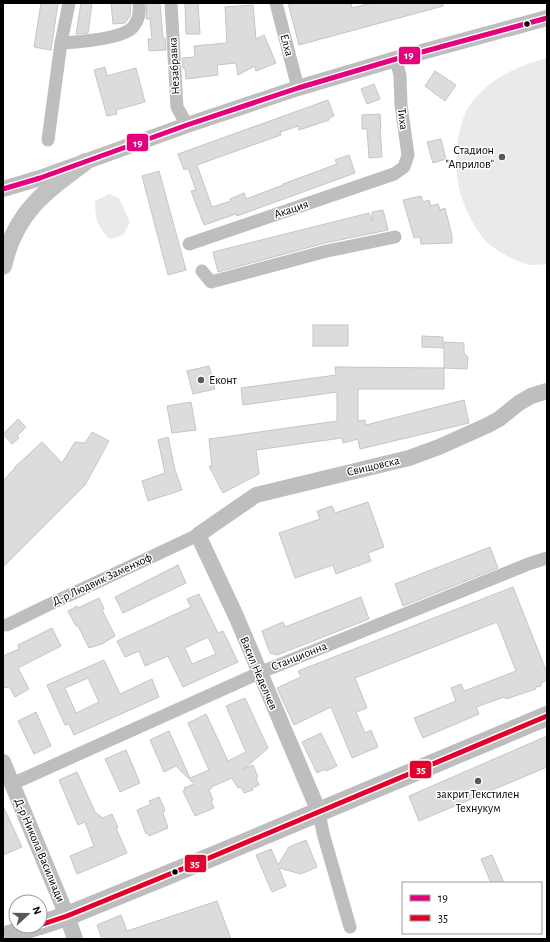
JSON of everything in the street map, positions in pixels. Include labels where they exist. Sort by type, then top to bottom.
[{"type":"main road","points":[[3,266],[11,239],[27,212],[40,197],[85,162]]},
{"type":"main road","points":[[48,922],[68,916],[547,716]]},
{"type":"street","points":[[48,140],[61,44],[69,3]]},
{"type":"street","points":[[61,44],[88,42],[122,34],[132,28],[138,20],[139,3]]},
{"type":"street","name":"Незабравка","points":[[171,3],[177,107],[188,125]]},
{"type":"street","name":"Елха","points":[[276,3],[298,88]]},
{"type":"street","points":[[3,189],[40,178],[188,125],[298,88],[396,59],[547,18]]},
{"type":"street","name":"Тиха","points":[[394,174],[404,167],[408,155],[401,105],[400,76],[396,59]]},
{"type":"street","name":"Акация","points":[[189,244],[394,174]]},
{"type":"street","points":[[202,271],[212,282],[327,251],[395,236]]},
{"type":"street","name":"Свищовска","points":[[198,535],[256,495],[408,458],[439,447],[488,425],[531,396],[547,391]]},
{"type":"street","name":"Д-р Людвик Заменхоф","points":[[7,625],[198,535]]},
{"type":"street","name":"Васил Неделчев","points":[[198,535],[236,616],[319,812]]},
{"type":"street","name":"Станционна","points":[[12,784],[259,672],[531,563],[547,558]]},
{"type":"street","name":"Д-р Никола Василиади","points":[[3,762],[68,916],[75,939]]},
{"type":"street","points":[[319,812],[323,833],[350,926]]},
{"type":"shaded area","name":"Стадион \"Априлов\"","points":[[547,58],[547,264],[532,265],[512,259],[491,246],[482,237],[470,217],[461,196],[458,185],[456,161],[462,122],[466,111],[479,94],[496,79],[526,64]]},
{"type":"shaded area","points":[[109,194],[119,198],[130,222],[123,235],[110,239],[102,230],[98,222],[95,207],[95,201]]},
{"type":"building","points":[[41,3],[58,3],[51,50],[34,47]]},
{"type":"building","points":[[81,3],[92,3],[88,33],[76,34]]},
{"type":"building","points":[[111,3],[131,3],[130,16],[125,23],[113,24]]},
{"type":"building","points":[[147,3],[160,3],[163,38],[165,38],[166,50],[149,51],[148,39],[152,39],[150,19],[146,19]]},
{"type":"building","points":[[185,3],[198,3],[200,34],[186,34]]},
{"type":"building","points":[[288,3],[351,3],[352,8],[371,3],[443,3],[443,6],[299,45]]},
{"type":"building","points":[[253,5],[256,39],[264,35],[276,63],[256,71],[255,66],[238,75],[236,63],[217,65],[218,75],[186,79],[182,58],[195,57],[194,46],[227,43],[225,7]]},
{"type":"building","points":[[105,67],[107,76],[136,68],[145,102],[116,110],[117,114],[107,116],[94,70]]},
{"type":"building","points":[[435,71],[456,85],[445,101],[425,86]]},
{"type":"building","points":[[374,84],[380,99],[367,104],[361,89]]},
{"type":"building","points":[[328,100],[334,116],[329,118],[329,120],[299,130],[298,126],[280,132],[281,135],[197,165],[212,207],[231,201],[230,199],[244,193],[246,199],[283,185],[337,164],[335,160],[349,155],[355,173],[237,216],[236,214],[204,225],[191,191],[196,190],[188,168],[184,170],[178,154]]},
{"type":"building","points":[[380,114],[382,157],[369,158],[367,129],[362,129],[362,115]]},
{"type":"building","points":[[441,139],[446,159],[433,163],[427,142]]},
{"type":"building","points":[[159,171],[186,270],[168,275],[142,176]]},
{"type":"building","points":[[421,196],[423,202],[429,200],[431,206],[438,204],[440,210],[445,208],[452,236],[452,243],[421,244],[420,237],[414,238],[403,200]]},
{"type":"building","points":[[383,210],[388,230],[325,243],[218,272],[213,252],[369,213],[372,221],[372,212]]},
{"type":"building","points":[[313,325],[348,325],[348,346],[313,346]]},
{"type":"building","points":[[422,336],[443,337],[443,348],[422,347]]},
{"type":"building","points":[[444,342],[464,343],[464,353],[468,357],[467,369],[444,368]]},
{"type":"building","name":"Еконт","points":[[209,366],[215,389],[193,394],[187,371]]},
{"type":"building","points":[[335,367],[444,368],[444,389],[358,389],[358,421],[365,420],[366,425],[464,400],[469,423],[360,449],[358,439],[343,443],[342,438],[256,450],[259,474],[223,493],[209,466],[212,466],[209,439],[337,421],[337,392],[243,405],[241,388],[336,375]]},
{"type":"building","points":[[191,402],[196,430],[172,433],[167,406]]},
{"type":"building","points":[[18,419],[26,427],[17,436],[19,438],[12,444],[3,434]]},
{"type":"building","points":[[92,432],[109,441],[85,485],[3,567],[3,481],[14,468],[42,442],[62,463],[75,442],[85,443]]},
{"type":"building","points":[[168,437],[175,470],[182,490],[148,501],[142,481],[165,473],[158,440]]},
{"type":"building","points":[[368,502],[384,547],[368,553],[371,561],[336,574],[333,565],[295,578],[279,533],[320,519],[317,511],[332,506],[335,513]]},
{"type":"building","points":[[490,547],[498,568],[403,606],[395,584]]},
{"type":"building","points":[[178,565],[186,583],[123,613],[115,597]]},
{"type":"building","points":[[513,587],[547,673],[547,680],[541,683],[541,686],[506,699],[504,697],[476,707],[479,714],[423,738],[414,718],[456,701],[451,688],[461,684],[464,691],[516,671],[497,622],[355,678],[367,708],[356,712],[365,733],[371,730],[378,747],[352,758],[331,707],[294,725],[277,688],[301,677],[298,671]]},
{"type":"building","points":[[199,594],[218,633],[223,631],[238,662],[183,687],[168,656],[145,666],[139,651],[125,657],[117,641],[191,607],[187,599]],"holes":[[[208,637],[216,654],[192,664],[185,648]]]},
{"type":"building","points":[[361,597],[369,619],[277,655],[270,653],[262,631],[283,622],[285,627]]},
{"type":"building","points":[[99,598],[104,609],[102,610],[115,636],[102,644],[89,648],[78,626],[76,626],[68,611]]},
{"type":"building","points":[[52,628],[61,646],[18,668],[29,689],[15,697],[10,688],[3,687],[3,656],[19,649],[18,645]]},
{"type":"building","points":[[104,660],[120,694],[152,679],[159,697],[74,735],[69,724],[65,725],[47,685]],"holes":[[[88,678],[99,702],[76,713],[65,688]]]},
{"type":"building","points":[[245,698],[268,748],[244,769],[253,765],[258,777],[256,778],[259,785],[252,788],[253,790],[244,793],[241,787],[238,788],[232,778],[211,787],[212,788],[209,790],[214,808],[195,816],[183,791],[185,790],[184,788],[194,784],[176,766],[164,772],[150,740],[169,731],[190,778],[209,770],[188,723],[206,714],[228,761],[246,752],[226,706]]},
{"type":"building","points":[[36,712],[51,746],[34,754],[18,721]]},
{"type":"building","points":[[321,733],[337,766],[317,773],[302,742]]},
{"type":"building","name":"закрит Текстилен Технукум","points":[[547,736],[547,767],[419,821],[409,796]]},
{"type":"building","points":[[126,750],[140,783],[120,792],[105,759]]},
{"type":"building","points":[[77,772],[95,812],[103,818],[112,814],[118,828],[116,828],[127,853],[77,874],[70,856],[94,846],[85,822],[78,825],[59,780]]},
{"type":"building","points":[[159,797],[165,810],[163,813],[168,828],[149,836],[148,833],[146,834],[137,810],[151,804],[149,801]]},
{"type":"building","points":[[3,806],[22,847],[3,855]]},
{"type":"building","points":[[306,840],[317,867],[301,874],[279,868],[286,886],[272,892],[256,855],[271,849],[278,865],[289,847]]},
{"type":"building","points":[[492,855],[504,882],[491,882],[481,859]]},
{"type":"building","points":[[217,901],[231,939],[102,939],[97,925],[121,915],[127,931]]},
{"type":"transit line","name":"19","points":[[3,189],[40,178],[187,125],[298,88],[396,59],[547,18]]},
{"type":"transit line","name":"35","points":[[48,922],[209,858],[547,716]]},
{"type":"place","name":"Стадион \"Априлов\"","points":[[502,157]]},
{"type":"place","name":"Еконт","points":[[201,380]]},
{"type":"place","name":"закрит Текстилен Технукум","points":[[478,781]]}]
